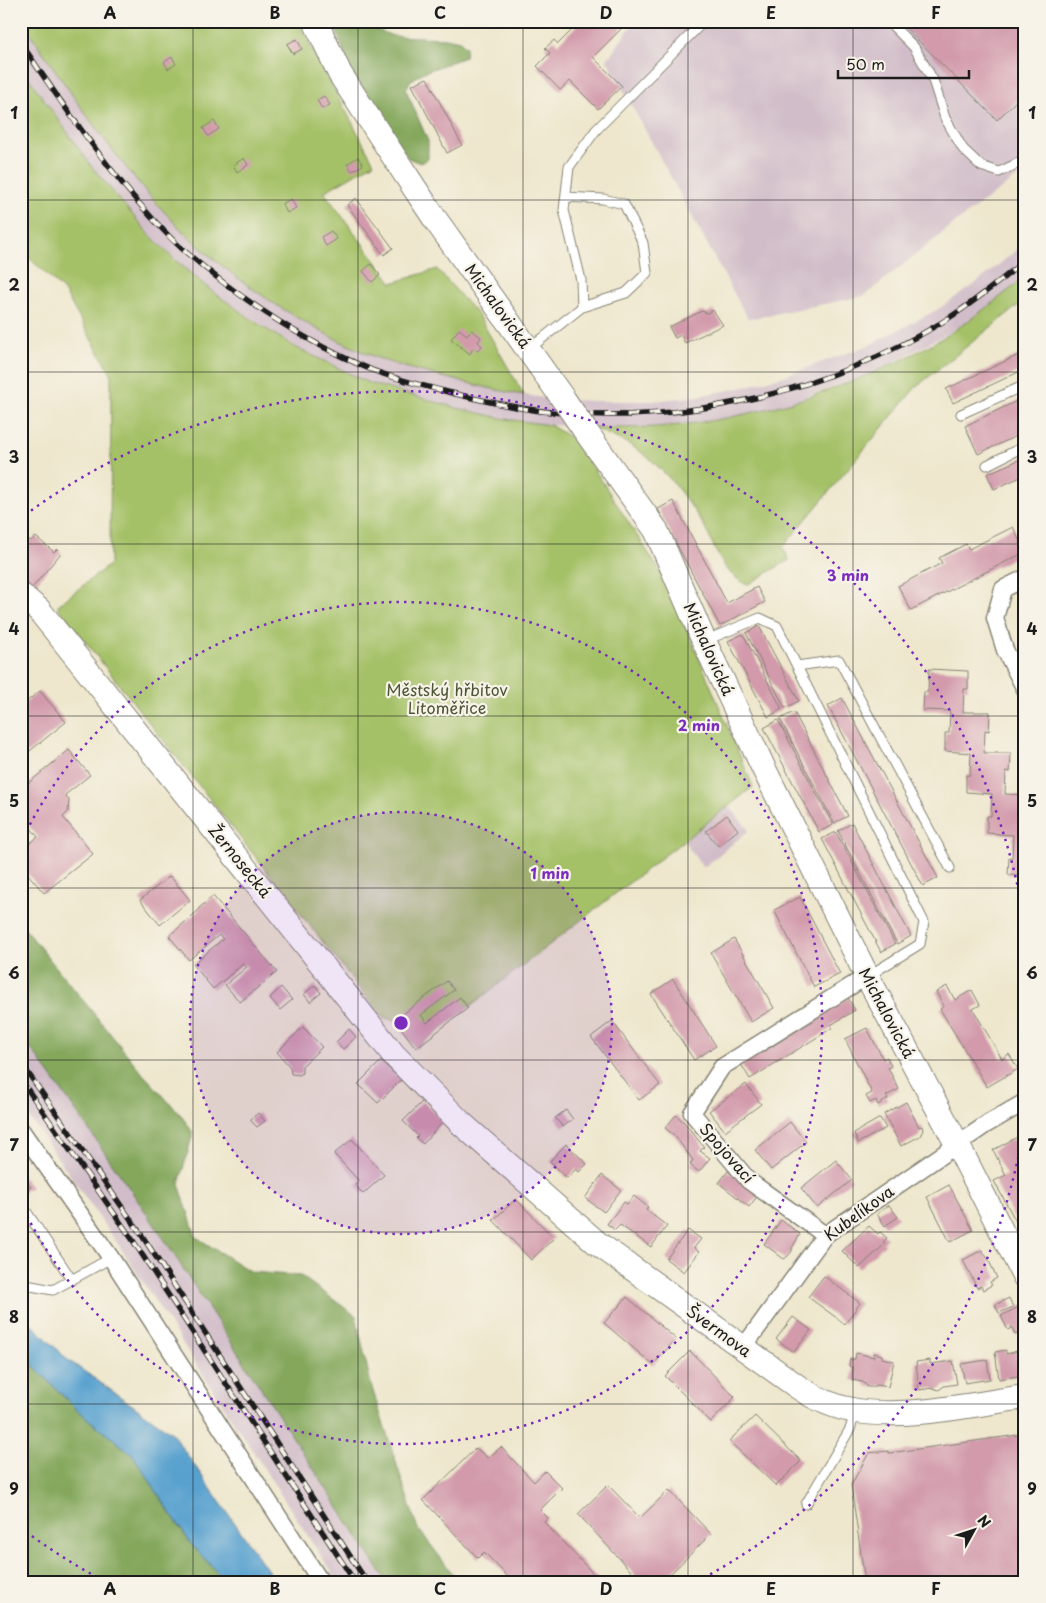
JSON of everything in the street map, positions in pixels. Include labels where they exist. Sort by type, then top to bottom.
[{"type":"street","name":"Michalovická","points":[[315,21],[340,74],[435,219],[656,530],[704,641],[764,769],[867,976],[957,1144],[1025,1277]]},
{"type":"street","points":[[1025,578],[1003,589],[995,618],[1005,650],[1025,689]]},
{"type":"street","name":"Žernosecká","points":[[21,595],[39,610],[394,1055],[462,1124]]},
{"type":"street","name":"Spojovací","points":[[825,1235],[749,1181],[692,1113],[722,1067],[867,976]]},
{"type":"street","name":"Kubelíkova","points":[[743,1348],[825,1235],[987,1124],[1025,1102]]},
{"type":"street","name":"Švermova","points":[[462,1124],[597,1243],[810,1395],[831,1404],[856,1411],[884,1413],[925,1411],[1025,1397]]},
{"type":"street","points":[[21,1130],[110,1258],[321,1582]]},
{"type":"lane","points":[[582,307],[581,280],[564,210],[569,167],[596,130],[704,21]]},
{"type":"lane","points":[[888,21],[914,47],[933,80],[945,118],[962,149],[981,166],[999,172],[1025,160]]},
{"type":"lane","points":[[529,349],[582,307],[626,293],[647,273],[643,243],[624,204],[566,197]]},
{"type":"lane","points":[[961,414],[1025,385]]},
{"type":"lane","points":[[986,465],[1025,446]]},
{"type":"lane","points":[[704,641],[760,618],[777,626],[924,922],[920,944],[867,976]]},
{"type":"lane","points":[[798,666],[839,660],[950,868]]},
{"type":"lane","points":[[21,1210],[24,1208],[72,1280]]},
{"type":"lane","points":[[21,1281],[26,1285],[53,1290],[110,1258]]},
{"type":"lane","points":[[806,1504],[850,1429],[856,1411]]},
{"type":"shaded area","points":[[21,21],[113,151],[167,216],[193,241],[229,271],[306,323],[378,358],[420,371],[511,393],[552,399],[653,401],[699,396],[781,377],[867,346],[937,310],[979,281],[1025,243],[1025,277],[995,302],[950,332],[877,371],[788,403],[746,414],[702,422],[655,427],[594,428],[506,419],[457,408],[369,383],[293,346],[213,292],[175,260],[148,233],[92,167],[21,67]]},
{"type":"shaded area","points":[[635,21],[1025,21],[1025,171],[951,226],[864,296],[748,319],[607,60]]},
{"type":"shaded area","points":[[729,806],[749,830],[703,868],[684,841]]},
{"type":"shaded area","points":[[21,1035],[154,1224],[387,1582],[338,1582],[120,1247],[21,1105]]},
{"type":"green space","points":[[22,21],[297,21],[374,163],[324,192],[392,283],[437,269],[478,315],[524,395],[421,371],[378,358],[322,332],[238,278],[188,236],[127,169],[91,121]]},
{"type":"green space","points":[[332,21],[370,21],[375,29],[393,36],[446,38],[460,41],[466,47],[465,57],[424,72],[410,81],[406,90],[428,141],[428,159],[420,163],[408,158],[353,74]]},
{"type":"green space","name":"Městský hřbitov Litoměřice","points":[[21,67],[92,167],[148,233],[175,260],[213,292],[257,323],[293,346],[369,383],[457,408],[506,419],[550,425],[576,441],[667,582],[753,787],[416,1048],[395,1020],[383,1018],[57,606],[110,564],[111,374],[64,291],[21,250]]},
{"type":"green space","points":[[1025,277],[1025,300],[916,387],[783,547],[789,560],[747,585],[737,579],[723,564],[699,518],[661,469],[632,446],[594,428],[692,424],[769,408],[809,397],[885,368],[920,351],[961,326]]},
{"type":"green space","points":[[21,924],[143,1074],[180,1114],[193,1133],[179,1184],[196,1237],[251,1272],[301,1276],[356,1316],[371,1385],[417,1527],[461,1582],[387,1582],[154,1224],[21,1035]]},
{"type":"green space","points":[[21,1353],[78,1411],[132,1454],[191,1544],[226,1582],[21,1582]]},
{"type":"water","points":[[21,1314],[68,1360],[172,1433],[276,1582],[226,1582],[191,1544],[132,1454],[78,1411],[21,1353]]},
{"type":"building","points":[[581,21],[615,21],[622,28],[593,57],[622,86],[598,109],[570,81],[560,90],[537,66],[550,53],[545,48],[554,40],[558,44]]},
{"type":"building","points":[[899,21],[1025,21],[1025,92],[997,120]]},
{"type":"building","points":[[297,39],[302,49],[293,54],[287,44]]},
{"type":"building","points":[[172,57],[176,64],[168,69],[164,62]]},
{"type":"building","points":[[427,78],[462,145],[447,153],[412,85]]},
{"type":"building","points":[[324,96],[330,105],[322,109],[317,100]]},
{"type":"building","points":[[214,121],[219,129],[208,136],[203,128]]},
{"type":"building","points":[[358,157],[363,165],[352,171],[347,164]]},
{"type":"building","points":[[244,158],[248,165],[237,172],[233,165]]},
{"type":"building","points":[[356,198],[393,248],[384,255],[347,205]]},
{"type":"building","points":[[291,199],[296,208],[287,213],[282,204]]},
{"type":"building","points":[[331,231],[337,239],[326,246],[321,237]]},
{"type":"building","points":[[371,264],[380,275],[372,282],[363,271]]},
{"type":"building","points":[[713,310],[723,325],[685,343],[681,335],[675,338],[669,327],[702,311],[707,313]]},
{"type":"building","points":[[459,329],[467,335],[471,330],[481,337],[478,342],[482,346],[478,351],[473,348],[470,354],[451,339]]},
{"type":"building","points":[[1025,352],[1025,369],[953,403],[946,389]]},
{"type":"building","points":[[1025,397],[1025,432],[978,454],[965,426]]},
{"type":"building","points":[[1025,457],[1025,475],[994,489],[987,474]]},
{"type":"building","points":[[673,501],[727,603],[757,587],[765,602],[720,626],[658,509]]},
{"type":"building","points":[[1013,527],[1025,552],[911,610],[898,586],[942,563],[939,558],[966,544],[969,549]]},
{"type":"building","points":[[21,533],[30,541],[36,537],[54,552],[57,549],[61,553],[32,588],[21,578]]},
{"type":"building","points":[[759,626],[799,701],[785,708],[746,633]]},
{"type":"building","points":[[743,634],[782,709],[768,717],[728,641]]},
{"type":"building","points":[[929,669],[968,671],[968,689],[964,689],[963,712],[990,712],[989,731],[985,730],[984,753],[1011,753],[1010,772],[1006,771],[1005,794],[1025,795],[1025,876],[1008,875],[1009,857],[1012,858],[1013,835],[987,833],[987,816],[991,816],[992,794],[966,792],[966,775],[970,775],[971,753],[945,751],[945,733],[949,733],[950,711],[923,710],[924,692],[928,692]]},
{"type":"building","points":[[40,691],[66,722],[21,758],[21,706]]},
{"type":"building","points":[[842,698],[938,878],[923,886],[828,706]]},
{"type":"building","points":[[794,712],[848,816],[834,823],[780,719]]},
{"type":"building","points":[[778,720],[833,825],[819,832],[764,728]]},
{"type":"building","points":[[69,750],[90,775],[65,795],[69,800],[68,812],[63,817],[93,854],[44,893],[21,866],[21,850],[38,837],[21,816],[21,789]]},
{"type":"building","points":[[727,815],[738,830],[718,846],[706,831]]},
{"type":"building","points":[[852,823],[911,936],[897,944],[838,831]]},
{"type":"building","points":[[836,832],[895,944],[881,952],[822,839]]},
{"type":"building","points":[[170,876],[190,900],[160,925],[140,900]]},
{"type":"building","points":[[213,896],[277,972],[240,1002],[225,985],[247,967],[243,964],[213,989],[193,964],[223,939],[219,935],[189,960],[169,936]]},
{"type":"building","points":[[800,897],[840,974],[814,987],[774,910]]},
{"type":"building","points":[[734,939],[774,1008],[751,1022],[711,953]]},
{"type":"building","points":[[673,979],[716,1046],[694,1060],[651,994]]},
{"type":"building","points":[[447,981],[454,990],[421,1015],[427,1023],[460,997],[468,1008],[416,1048],[395,1020]]},
{"type":"building","points":[[315,985],[321,993],[310,1002],[304,994]]},
{"type":"building","points":[[947,986],[955,1000],[972,990],[980,1005],[973,1009],[1002,1059],[1009,1054],[1018,1069],[987,1087],[940,1009],[944,1006],[936,992]]},
{"type":"building","points":[[281,987],[292,1000],[280,1010],[270,998]]},
{"type":"building","points":[[848,998],[855,1010],[831,1025],[832,1028],[750,1079],[741,1064]]},
{"type":"building","points":[[612,1021],[660,1085],[639,1100],[591,1037]]},
{"type":"building","points":[[303,1027],[322,1047],[302,1066],[302,1073],[300,1075],[291,1074],[290,1067],[277,1052]]},
{"type":"building","points":[[867,1028],[883,1059],[887,1057],[891,1066],[888,1068],[899,1089],[886,1096],[888,1099],[878,1105],[876,1100],[870,1103],[866,1096],[872,1093],[845,1039]]},
{"type":"building","points":[[349,1029],[356,1037],[343,1049],[336,1042]]},
{"type":"building","points":[[381,1061],[401,1080],[378,1103],[358,1084]]},
{"type":"building","points":[[746,1084],[761,1104],[725,1131],[709,1111]]},
{"type":"building","points":[[423,1101],[443,1122],[423,1144],[403,1121]]},
{"type":"building","points":[[906,1102],[919,1127],[922,1126],[923,1130],[920,1136],[901,1146],[884,1114]]},
{"type":"building","points":[[566,1110],[573,1119],[563,1127],[555,1118]]},
{"type":"building","points":[[258,1113],[265,1121],[257,1127],[250,1120]]},
{"type":"building","points":[[676,1115],[704,1147],[700,1151],[710,1158],[699,1172],[690,1165],[693,1160],[674,1135],[665,1128]]},
{"type":"building","points":[[880,1118],[886,1128],[858,1143],[854,1133]]},
{"type":"building","points":[[790,1122],[806,1142],[771,1170],[755,1150]]},
{"type":"building","points":[[1025,1133],[1025,1167],[1021,1169],[1025,1176],[1025,1238],[994,1181],[1006,1175],[993,1150]]},
{"type":"building","points":[[352,1139],[384,1175],[363,1194],[355,1185],[359,1181],[334,1154]]},
{"type":"building","points":[[566,1144],[587,1164],[579,1172],[576,1169],[567,1178],[550,1161]]},
{"type":"building","points":[[836,1160],[852,1180],[817,1208],[801,1188]]},
{"type":"building","points":[[728,1171],[759,1194],[749,1207],[719,1183]]},
{"type":"building","points":[[21,1175],[31,1187],[21,1194]]},
{"type":"building","points":[[602,1175],[621,1190],[604,1212],[585,1198]]},
{"type":"building","points":[[949,1185],[973,1230],[950,1242],[927,1197]]},
{"type":"building","points":[[634,1196],[648,1207],[646,1210],[667,1226],[651,1247],[620,1225],[615,1230],[607,1224],[624,1202],[627,1204]]},
{"type":"building","points":[[516,1199],[554,1238],[531,1260],[493,1220]]},
{"type":"building","points":[[889,1205],[898,1217],[885,1226],[877,1214]]},
{"type":"building","points":[[781,1220],[800,1234],[792,1251],[784,1259],[764,1244]]},
{"type":"building","points":[[869,1226],[878,1234],[880,1232],[887,1238],[883,1242],[885,1244],[859,1268],[842,1251]]},
{"type":"building","points":[[688,1230],[701,1239],[694,1248],[699,1252],[684,1272],[666,1259]]},
{"type":"building","points":[[982,1250],[997,1278],[990,1282],[992,1285],[983,1290],[981,1286],[977,1288],[963,1260]]},
{"type":"building","points":[[824,1276],[860,1303],[845,1324],[808,1297]]},
{"type":"building","points":[[627,1297],[676,1339],[653,1365],[604,1323]]},
{"type":"building","points":[[1009,1298],[1013,1307],[999,1313],[995,1305]]},
{"type":"building","points":[[1024,1304],[1025,1340],[1020,1333],[1015,1335],[1012,1327],[1008,1330],[1001,1316]]},
{"type":"building","points":[[793,1317],[811,1330],[794,1352],[776,1339]]},
{"type":"building","points":[[1025,1349],[1025,1375],[999,1379],[995,1352],[1006,1350],[1006,1354]]},
{"type":"building","points":[[690,1351],[735,1397],[711,1422],[665,1376]]},
{"type":"building","points":[[856,1353],[874,1357],[874,1353],[882,1355],[882,1358],[894,1361],[888,1387],[877,1385],[868,1387],[863,1382],[852,1380],[853,1368],[849,1366],[850,1359],[855,1359]]},
{"type":"building","points":[[930,1360],[930,1364],[953,1361],[957,1384],[944,1386],[939,1390],[933,1388],[919,1390],[916,1362]]},
{"type":"building","points":[[987,1360],[990,1379],[965,1383],[961,1364]]},
{"type":"building","points":[[755,1416],[801,1461],[776,1486],[729,1441]]},
{"type":"building","points":[[1025,1434],[1025,1582],[865,1582],[851,1485],[869,1453],[888,1451],[889,1453]]},
{"type":"building","points":[[501,1447],[534,1482],[545,1471],[562,1488],[540,1510],[548,1518],[544,1522],[601,1582],[513,1582],[484,1552],[478,1558],[423,1500],[476,1448],[488,1458]]},
{"type":"building","points":[[608,1485],[640,1518],[669,1490],[711,1534],[662,1582],[641,1582],[578,1514]]},
{"type":"railway","points":[[21,43],[77,124],[137,201],[180,247],[230,287],[275,319],[322,347],[347,359],[392,377],[489,402],[539,411],[602,415],[653,414],[704,408],[755,398],[805,384],[853,367],[900,346],[965,307],[1025,260]]},
{"type":"railway","points":[[21,1063],[141,1234],[367,1582]]},
{"type":"railway","points":[[21,1080],[132,1239],[355,1582]]}]
